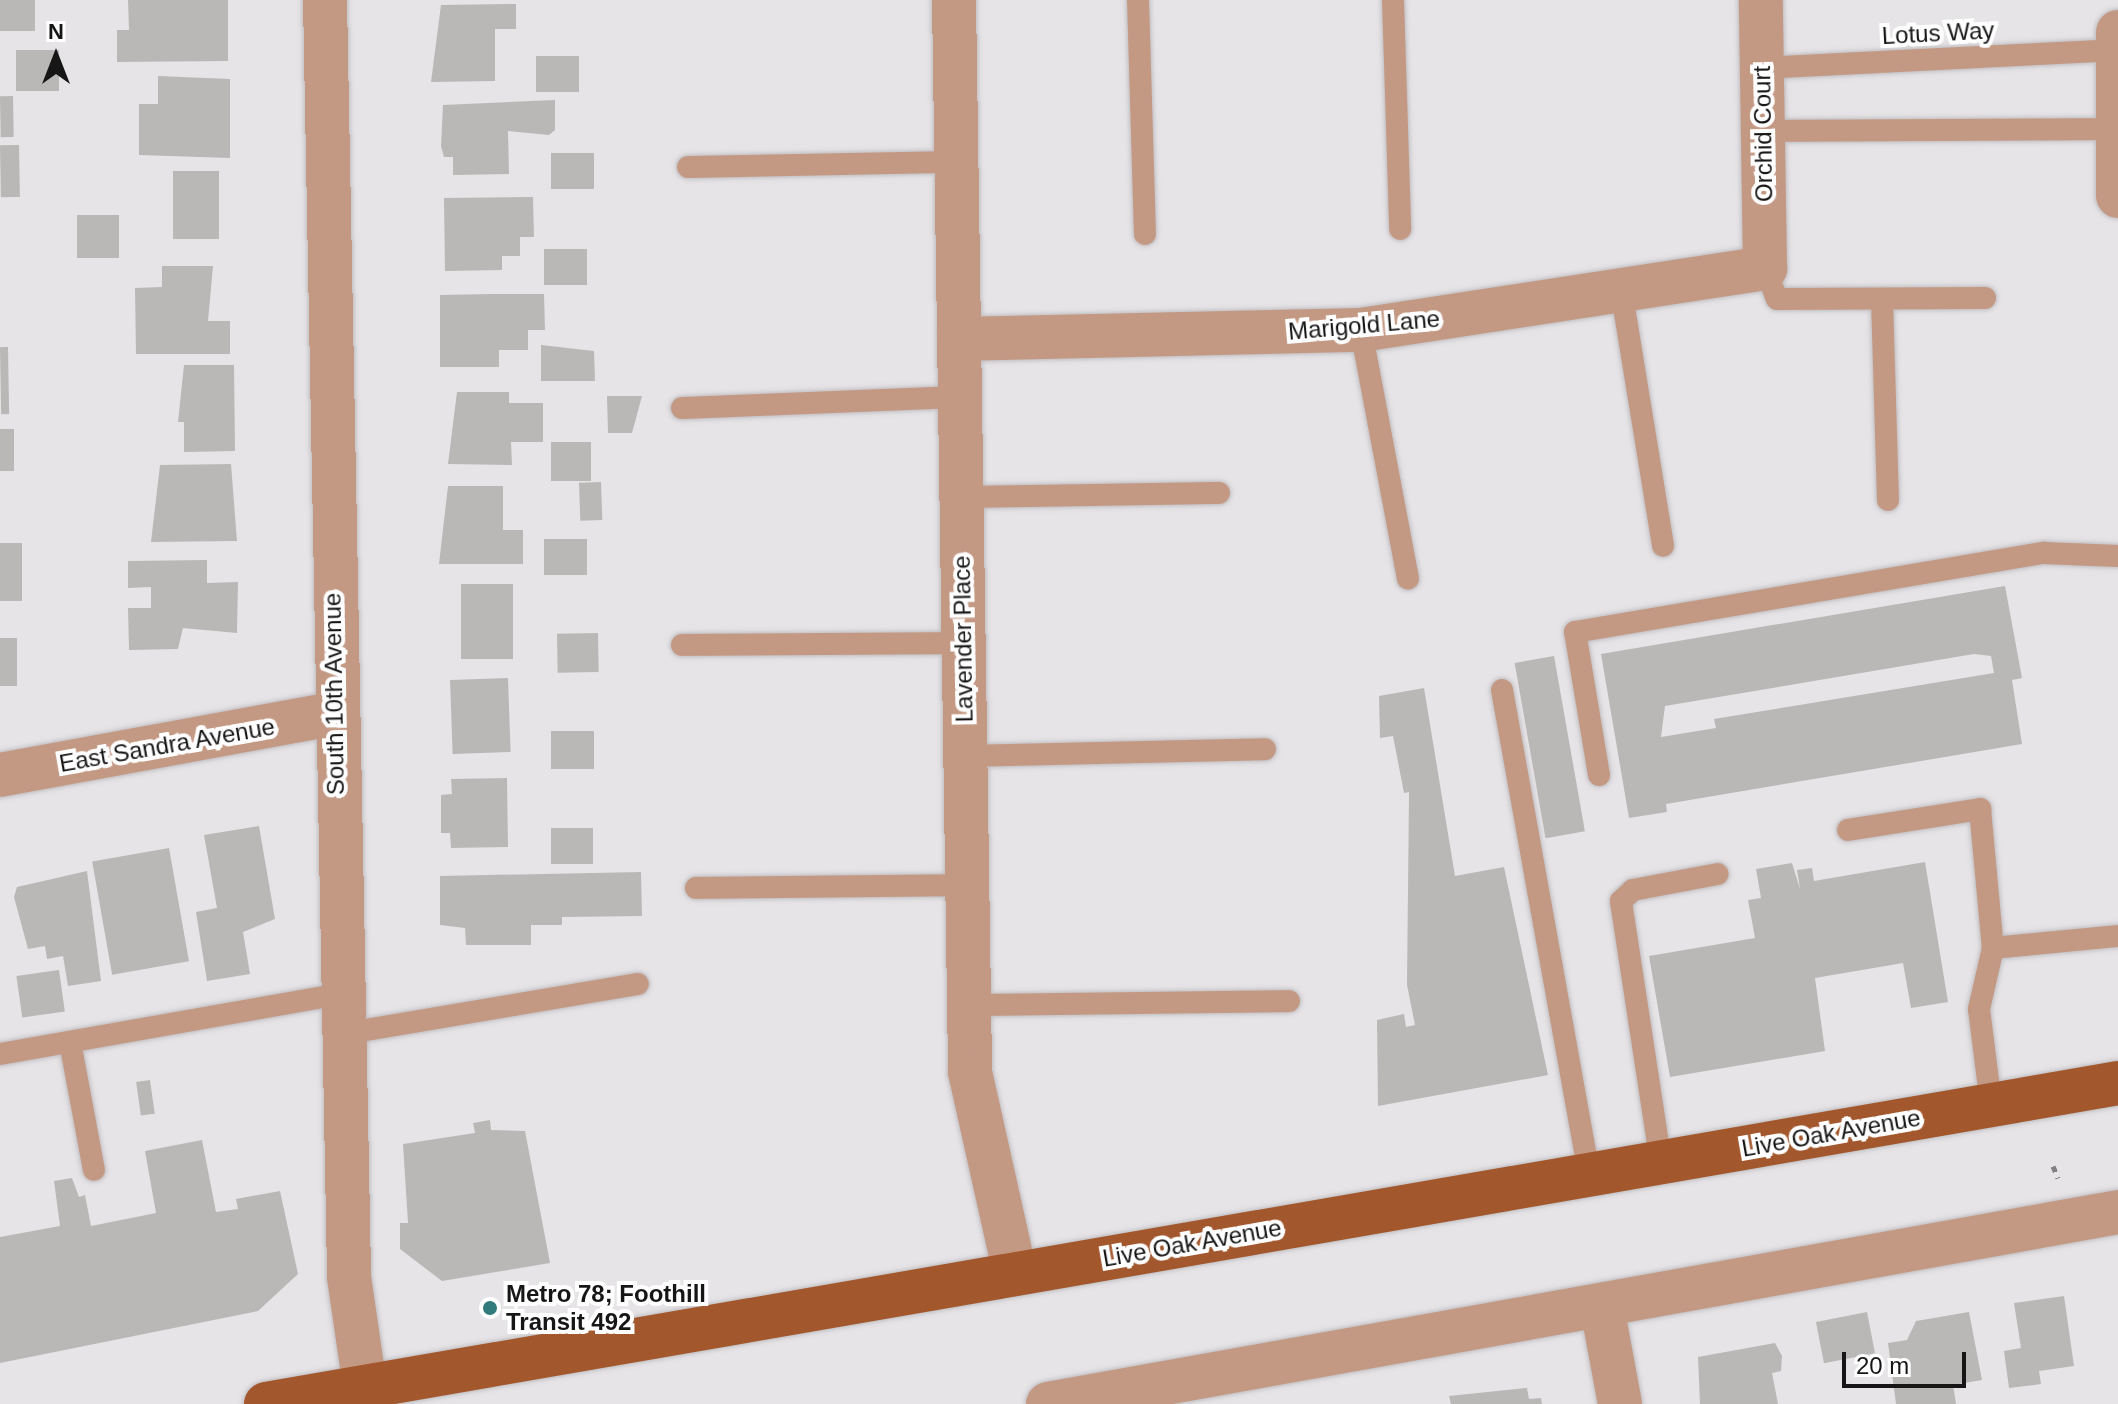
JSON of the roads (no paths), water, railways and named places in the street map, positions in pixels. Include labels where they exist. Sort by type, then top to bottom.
[{"type":"main road","name":"Live Oak Avenue","points":[[266,1404],[2118,1083]]},
{"type":"street","name":"South 10th Avenue","points":[[325,0],[334,714],[349,1277],[365,1387]]},
{"type":"street","name":"Lavender Place","points":[[954,0],[970,1072],[1015,1274]]},
{"type":"street","name":"Orchid Court","points":[[1761,0],[1765,268]]},
{"type":"street","points":[[2118,32],[2118,196]]},
{"type":"street","name":"Marigold Lane","points":[[959,339],[1361,330],[1622,295],[1765,268]]},
{"type":"street","name":"East Sandra Avenue","points":[[0,775],[334,714]]},
{"type":"street","points":[[1063,1403],[2118,1212]]},
{"type":"street","points":[[1602,1307],[1620,1404]]},
{"type":"lane","points":[[1138,0],[1145,234]]},
{"type":"lane","points":[[1393,0],[1400,229]]},
{"type":"lane","name":"Lotus Way","points":[[1762,68],[2117,50]]},
{"type":"lane","points":[[1763,131],[2117,128]]},
{"type":"lane","points":[[688,167],[957,162]]},
{"type":"lane","points":[[1765,268],[1777,299],[1985,298]]},
{"type":"lane","points":[[1622,295],[1663,546]]},
{"type":"lane","points":[[1882,299],[1888,500]]},
{"type":"lane","points":[[1361,330],[1408,579]]},
{"type":"lane","points":[[682,408],[960,397]]},
{"type":"lane","points":[[961,497],[1219,493]]},
{"type":"lane","points":[[1599,775],[1575,632],[2044,553],[2118,556]]},
{"type":"lane","points":[[682,645],[963,643]]},
{"type":"lane","points":[[1502,690],[1589,1175]]},
{"type":"lane","points":[[965,756],[1265,749]]},
{"type":"lane","points":[[1848,830],[1980,809],[1993,948],[1979,1009],[1991,1104]]},
{"type":"lane","points":[[1661,1163],[1621,901],[1633,890],[1718,874]]},
{"type":"lane","points":[[696,888],[967,885]]},
{"type":"lane","points":[[1993,948],[2118,936]]},
{"type":"lane","points":[[0,1054],[70,1042],[638,984]]},
{"type":"lane","points":[[969,1005],[1289,1001]]},
{"type":"lane","points":[[70,1042],[94,1170]]},
{"type":"place","name":"Metro 78; Foothill Transit 492","points":[[490,1308]]}]
